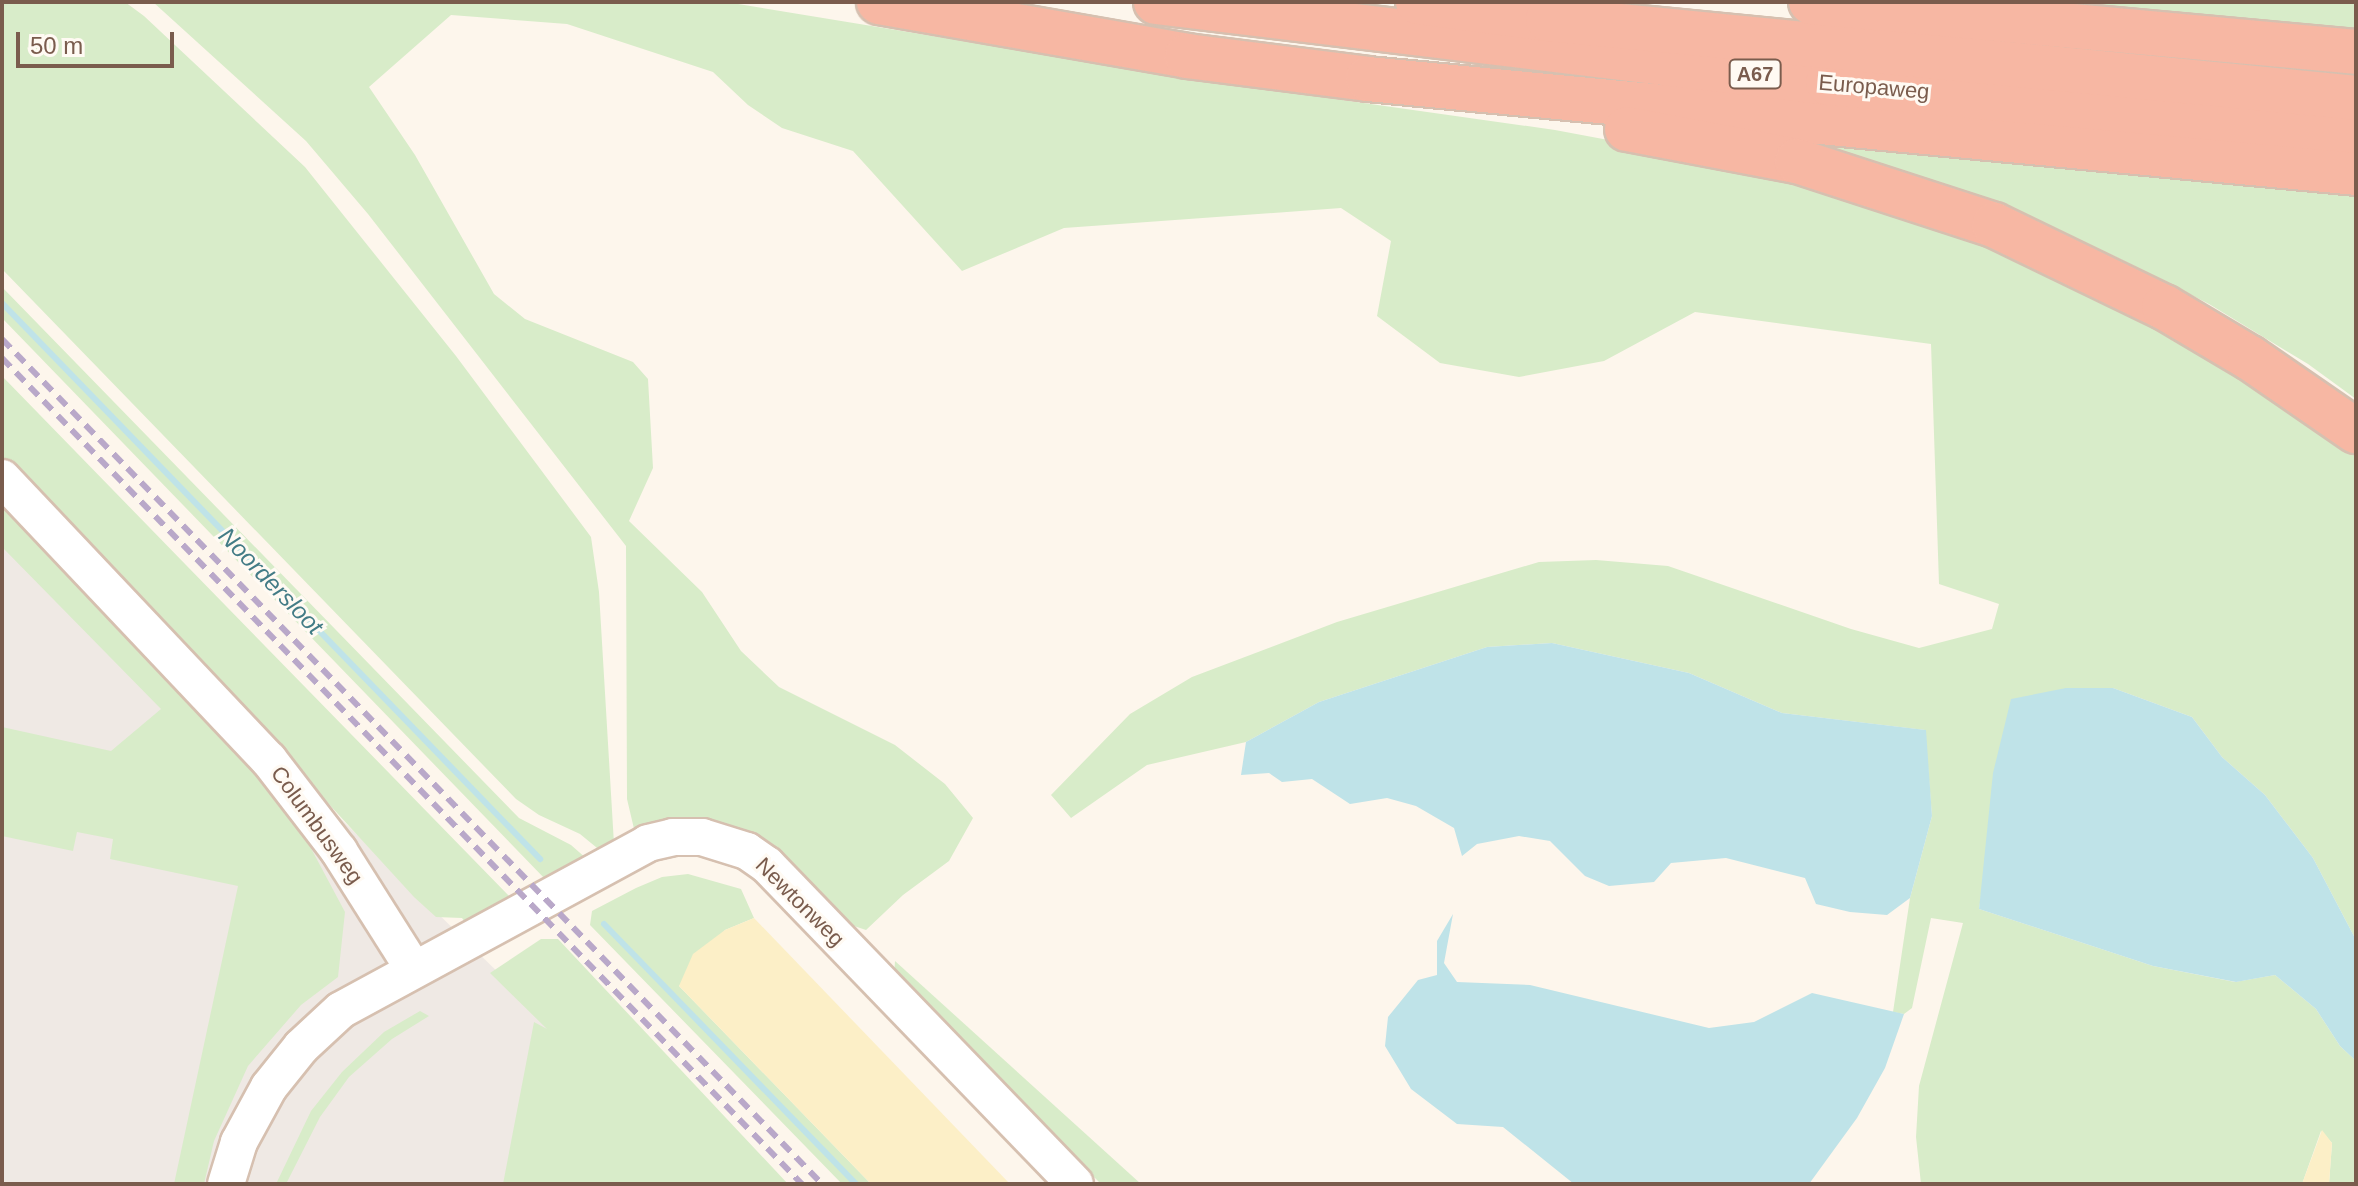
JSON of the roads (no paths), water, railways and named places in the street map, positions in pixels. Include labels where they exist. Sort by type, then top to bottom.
[{"type":"highway","name":"A67","points":[[879,2],[1187,56],[1368,79],[2356,173]]},
{"type":"highway","name":"Europaweg","points":[[1156,2],[1828,83],[2356,131]]},
{"type":"highway","name":"Europaweg","points":[[1418,2],[1548,19],[2356,98]]},
{"type":"highway","points":[[1811,2],[2356,52]]},
{"type":"highway","name":"A67","points":[[1368,79],[1797,161],[1994,225],[2164,307],[2250,358],[2356,431]]},
{"type":"street","name":"Columbusweg","points":[[2,478],[269,760],[339,851],[413,968]]},
{"type":"street","name":"Newtonweg","points":[[413,968],[648,843],[673,837],[702,837],[726,842],[767,865],[1075,1184]]},
{"type":"street","points":[[226,1184],[248,1122],[269,1087],[301,1047],[341,1010],[413,968]]},
{"type":"water","points":[[1552,643],[1689,673],[1782,713],[1926,730],[1932,816],[1910,898],[1887,915],[1850,912],[1816,904],[1805,878],[1726,858],[1671,863],[1654,882],[1609,886],[1585,876],[1550,841],[1519,836],[1477,844],[1462,856],[1454,828],[1416,806],[1387,798],[1350,804],[1312,779],[1282,782],[1269,773],[1241,775],[1246,742],[1319,702],[1487,647]]},
{"type":"water","points":[[2066,688],[2113,688],[2192,717],[2222,757],[2265,795],[2313,858],[2356,940],[2356,1061],[2340,1046],[2316,1009],[2275,975],[2236,982],[2153,966],[1979,909],[1993,773],[2011,699]]},
{"type":"water","points":[[1453,914],[1444,963],[1457,982],[1530,985],[1709,1028],[1754,1022],[1812,993],[1904,1014],[1885,1068],[1857,1118],[1809,1184],[1574,1184],[1503,1127],[1457,1124],[1411,1089],[1385,1046],[1388,1017],[1418,980],[1437,975],[1437,941]]},
{"type":"waterway","name":"Noordersloot","points":[[2,303],[540,859]]},
{"type":"waterway","points":[[604,924],[856,1184]]},
{"type":"railway","points":[[2,339],[822,1184]]},
{"type":"railway","points":[[2,358],[802,1184]]}]
